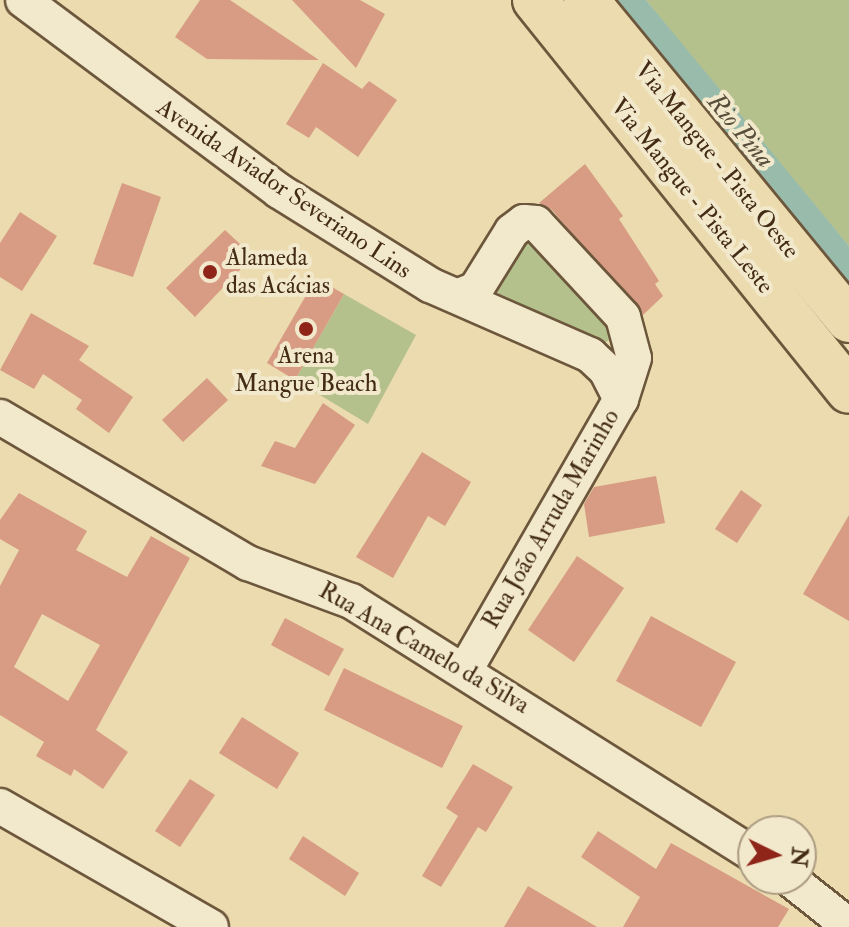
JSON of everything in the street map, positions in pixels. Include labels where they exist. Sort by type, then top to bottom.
[{"type":"main road","name":"Via Mangue - Pista Leste","points":[[535,0],[849,391]]},
{"type":"main road","name":"Via Mangue - Pista Oeste","points":[[586,0],[849,320]]},
{"type":"street","name":"Avenida Aviador Severiano Lins","points":[[23,0],[279,191],[430,285],[590,355],[613,384]]},
{"type":"street","name":"Rua João Arruda Marinho","points":[[459,296],[476,289],[512,231],[524,222],[536,223],[623,317],[634,358],[613,384],[466,669]]},
{"type":"street","name":"Rua Ana Camelo da Silva","points":[[0,417],[222,549],[351,601],[466,669],[737,844]]},
{"type":"street","points":[[0,806],[211,927]]},
{"type":"street","points":[[810,895],[849,926]]},
{"type":"green space","points":[[646,0],[849,0],[849,246],[728,102]]},
{"type":"green space","points":[[533,241],[615,333],[611,339],[598,347],[500,296],[494,288],[519,246]]},
{"type":"green space","points":[[344,294],[416,335],[368,424],[295,380]]},
{"type":"water","name":"Rio Pina","points":[[610,0],[646,0],[849,246],[849,287]]},
{"type":"building","points":[[200,0],[230,0],[319,60],[207,59],[175,37]]},
{"type":"building","points":[[292,0],[360,0],[385,14],[356,68]]},
{"type":"building","points":[[323,63],[362,89],[369,81],[397,100],[358,157],[316,127],[309,138],[286,124]]},
{"type":"building","points":[[585,164],[623,216],[619,219],[659,281],[655,284],[663,296],[643,315],[551,209],[539,203]]},
{"type":"building","points":[[122,183],[161,197],[133,277],[93,264]]},
{"type":"building","points":[[20,212],[57,236],[22,291],[0,277],[0,243]]},
{"type":"building","name":"Alameda das Acácias","points":[[225,230],[253,256],[195,317],[166,288]]},
{"type":"building","name":"Arena Mangue Beach","points":[[316,278],[344,294],[295,380],[267,363]]},
{"type":"building","points":[[31,313],[89,346],[79,360],[133,397],[109,433],[76,409],[82,400],[43,374],[34,389],[0,370]]},
{"type":"building","points":[[207,378],[228,400],[183,442],[162,420]]},
{"type":"building","points":[[323,403],[355,425],[315,484],[261,466],[275,441],[295,448]]},
{"type":"building","points":[[422,452],[471,482],[445,526],[428,516],[393,578],[356,557]]},
{"type":"building","points":[[656,476],[665,523],[589,537],[584,504],[594,487]]},
{"type":"building","points":[[741,490],[762,505],[737,543],[715,529]]},
{"type":"building","points":[[19,493],[87,531],[76,550],[127,577],[151,536],[190,558],[96,730],[128,752],[103,789],[74,769],[71,776],[36,756],[44,742],[0,715],[0,586],[19,550],[0,539],[0,520]],"holes":[[[42,614],[100,645],[68,701],[14,667]]]},
{"type":"building","points":[[849,515],[849,621],[803,594]]},
{"type":"building","points":[[577,556],[624,588],[574,662],[528,630]]},
{"type":"building","points":[[651,616],[736,662],[701,727],[616,681]]},
{"type":"building","points":[[285,618],[344,649],[329,676],[271,645]]},
{"type":"building","points":[[344,668],[463,726],[442,768],[324,710]]},
{"type":"building","points":[[242,717],[299,753],[277,789],[219,753]]},
{"type":"building","points":[[473,764],[513,787],[486,832],[478,827],[441,887],[422,876],[458,816],[446,808]]},
{"type":"building","points":[[190,779],[215,795],[180,847],[155,831]]},
{"type":"building","points":[[598,831],[656,869],[671,843],[737,880],[737,895],[764,895],[789,909],[778,927],[623,927],[640,897],[581,857]]},
{"type":"building","points":[[303,836],[359,873],[345,896],[289,859]]},
{"type":"building","points":[[528,886],[597,927],[504,927]]},
{"type":"place","name":"Alameda das Acácias","points":[[210,272]]},
{"type":"place","name":"Arena Mangue Beach","points":[[306,329]]}]
